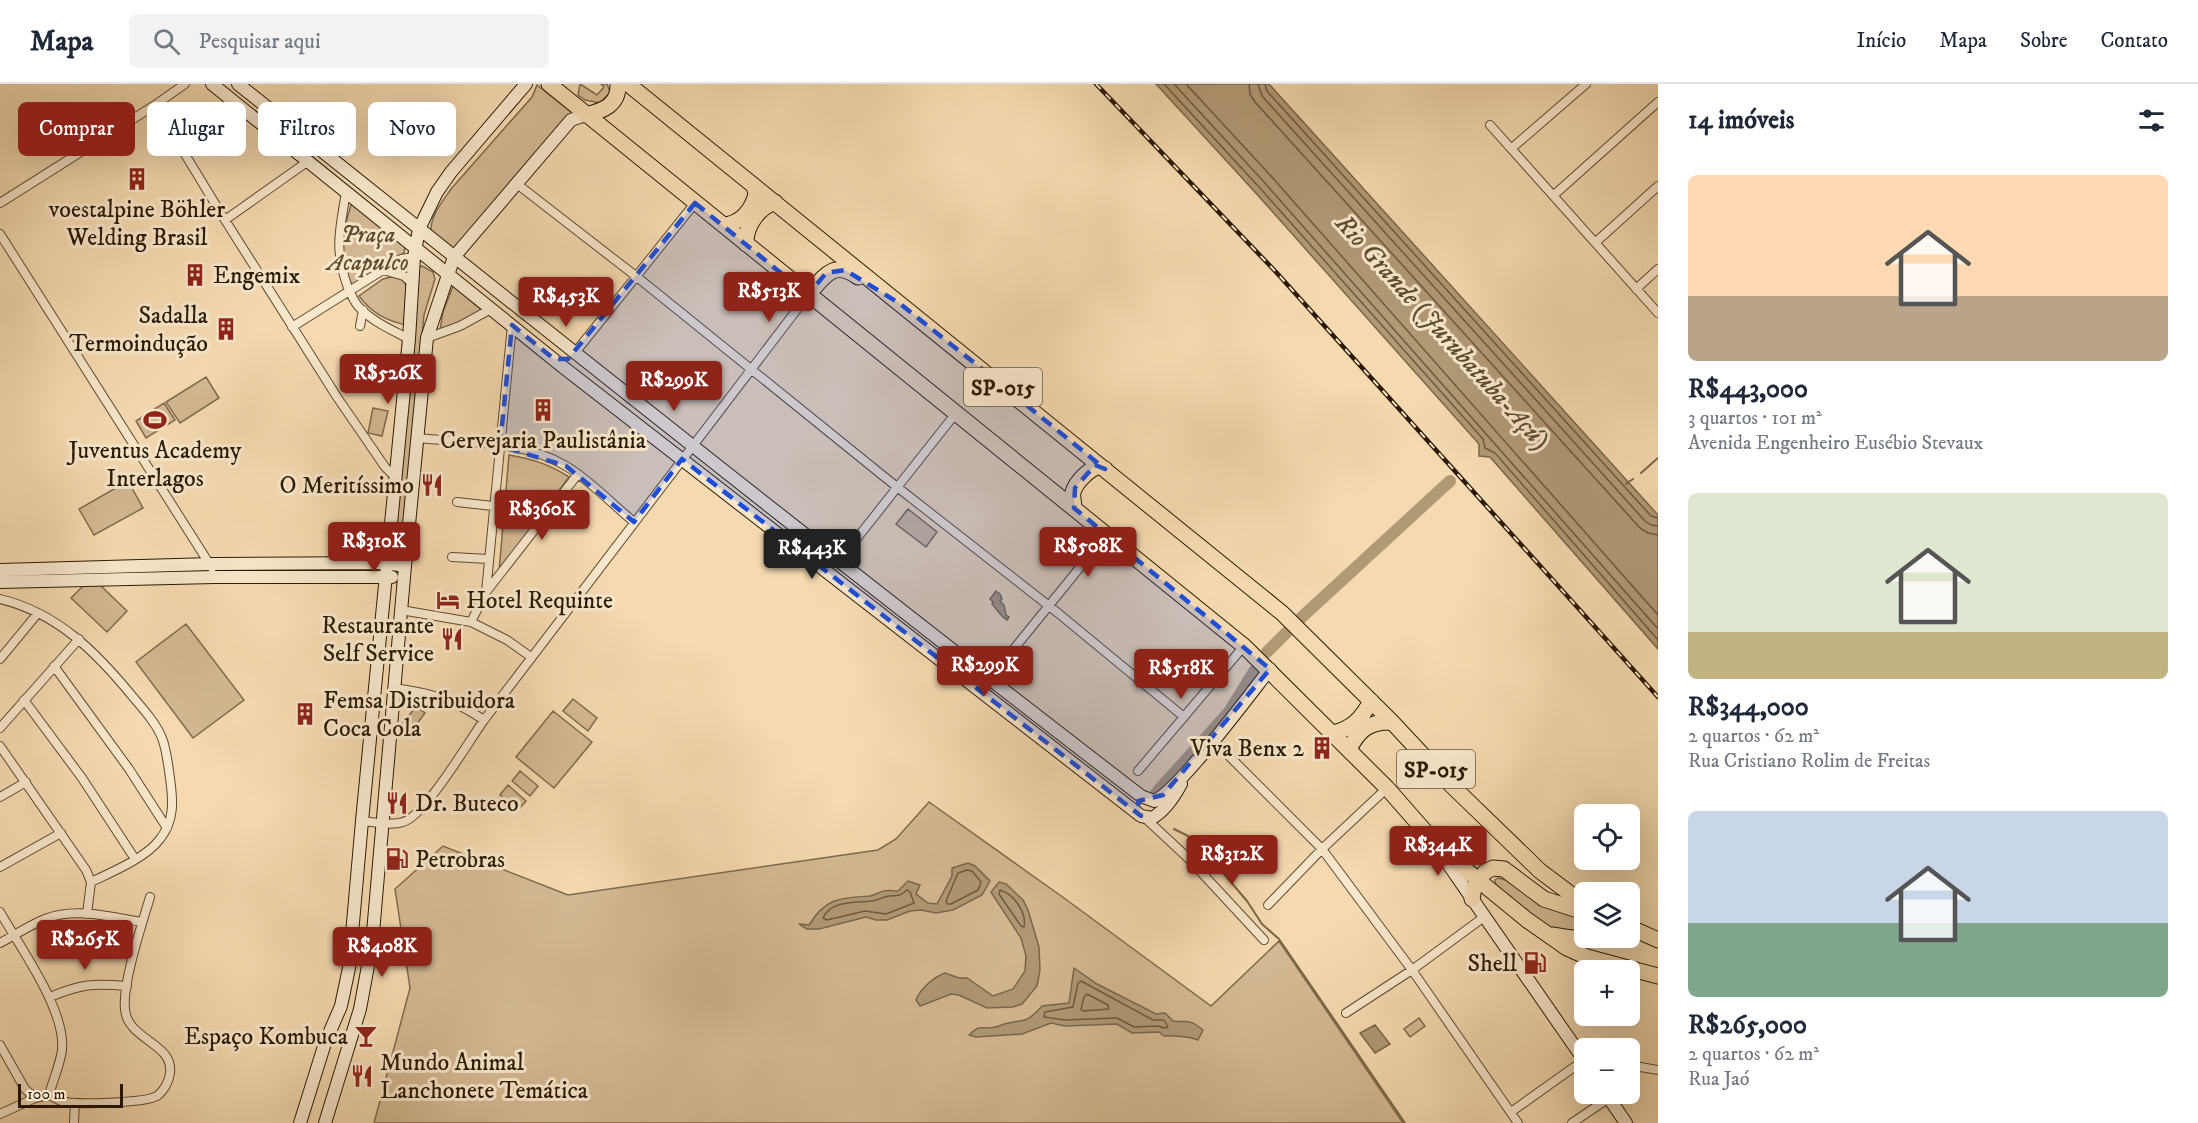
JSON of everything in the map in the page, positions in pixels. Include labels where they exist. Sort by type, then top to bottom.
[{"type":"highway","name":"SP-015","points":[[549,84],[1247,648],[1387,788],[1430,837],[1478,880],[1567,948],[1587,957],[1658,976]]},
{"type":"highway","points":[[585,115],[598,112],[610,105],[618,94],[618,84]]},
{"type":"highway","name":"SP-015","points":[[628,84],[1296,625],[1447,781],[1540,871],[1574,896]]},
{"type":"highway","points":[[723,225],[739,221],[748,211],[756,194],[754,186]]},
{"type":"highway","points":[[746,244],[747,229],[762,209],[775,202]]},
{"type":"highway","points":[[808,295],[826,273],[841,269],[853,274],[891,302],[899,303]]},
{"type":"highway","points":[[1050,488],[1062,486],[1075,473],[1082,462],[1081,450]]},
{"type":"highway","points":[[1074,508],[1073,495],[1076,487],[1092,468],[1099,466],[1105,469]]},
{"type":"highway","points":[[1333,733],[1351,727],[1366,711],[1371,701]]},
{"type":"highway","points":[[1349,750],[1367,726],[1392,722]]},
{"type":"highway","points":[[1472,900],[1478,880],[1489,870],[1504,869],[1544,899],[1574,909]]},
{"type":"highway","points":[[1544,932],[1574,938]]},
{"type":"highway","points":[[1640,932],[1658,940]]},
{"type":"main road","points":[[212,84],[374,215],[415,252],[448,272],[491,309],[722,491],[1143,817],[1152,818],[1158,815],[1178,790],[1188,770]]},
{"type":"main road","points":[[238,84],[574,354],[989,680],[1149,800],[1158,800],[1188,770],[1267,667]]},
{"type":"main road","points":[[300,1123],[350,968],[386,563],[409,339],[412,283],[419,229],[437,192],[451,172],[526,84]]},
{"type":"main road","points":[[325,1123],[365,988],[372,944],[427,338],[454,257],[571,120],[585,115]]},
{"type":"main road","points":[[374,215],[382,213],[389,206]]},
{"type":"main road","points":[[554,359],[568,358],[574,354]]},
{"type":"main road","points":[[722,491],[738,485],[748,490]]},
{"type":"main road","points":[[354,577],[359,573],[359,566],[356,563]]},
{"type":"main road","points":[[0,582],[160,572],[211,564],[386,563],[404,572]]},
{"type":"main road","points":[[249,564],[251,577]]},
{"type":"main road","points":[[0,570],[160,572],[215,577],[354,577],[385,576],[404,572]]},
{"type":"main road","points":[[1430,837],[1574,1046]]},
{"type":"main road","points":[[1613,1104],[1626,1123]]},
{"type":"street","points":[[159,102],[185,84]]},
{"type":"street","points":[[1512,148],[1586,84]]},
{"type":"street","points":[[1554,195],[1658,102]]},
{"type":"street","points":[[0,203],[147,110]]},
{"type":"street","points":[[1490,125],[1658,313]]},
{"type":"street","points":[[186,156],[292,327],[385,467],[396,478]]},
{"type":"street","points":[[225,220],[307,162]]},
{"type":"street","points":[[517,184],[637,277],[897,488],[1048,605],[1184,717]]},
{"type":"street","points":[[1596,242],[1658,186]]},
{"type":"street","points":[[346,192],[338,243],[341,266],[350,292],[357,305],[363,310],[383,325],[409,339]]},
{"type":"street","points":[[574,354],[695,203]]},
{"type":"street","points":[[0,234],[211,564],[215,577]]},
{"type":"street","points":[[292,327],[415,252]]},
{"type":"street","points":[[1636,289],[1658,269]]},
{"type":"street","points":[[383,270],[399,274],[412,283]]},
{"type":"street","points":[[362,821],[397,823],[405,822],[413,817],[443,780],[531,657],[808,295]]},
{"type":"street","points":[[427,338],[460,326],[491,309]]},
{"type":"street","points":[[360,327],[363,310]]},
{"type":"street","points":[[486,592],[512,325]]},
{"type":"street","points":[[839,561],[956,413]]},
{"type":"street","points":[[417,438],[500,446],[549,458],[578,474],[634,522]]},
{"type":"street","points":[[471,622],[486,592],[578,474]]},
{"type":"street","points":[[457,502],[493,506]]},
{"type":"street","points":[[968,682],[980,685],[989,680],[1107,534]]},
{"type":"street","points":[[452,557],[488,559]]},
{"type":"street","points":[[0,599],[19,604],[38,613],[79,639],[103,661],[154,723],[166,749],[172,794],[171,818],[167,828],[154,846],[135,859],[91,882]]},
{"type":"street","points":[[401,610],[471,622],[507,640],[531,657]]},
{"type":"street","points":[[0,659],[38,613]]},
{"type":"street","points":[[0,728],[3,716],[24,700],[79,639]]},
{"type":"street","points":[[1138,771],[1247,648]]},
{"type":"street","points":[[54,666],[129,769],[167,828]]},
{"type":"street","points":[[394,688],[423,692],[451,700],[484,720]]},
{"type":"street","points":[[24,700],[82,778],[135,859]]},
{"type":"street","points":[[1213,740],[1322,849],[1412,970],[1518,1123]]},
{"type":"street","points":[[0,746],[86,870],[91,882],[87,914]]},
{"type":"street","points":[[0,797],[26,782]]},
{"type":"street","points":[[1268,905],[1322,849],[1387,788]]},
{"type":"street","points":[[1163,835],[1158,815],[1149,800],[1141,807],[1143,817],[1188,858],[1263,940]]},
{"type":"street","points":[[0,867],[61,833]]},
{"type":"street","points":[[0,1114],[35,1098],[49,1095],[62,1101],[75,1103],[143,1101],[164,1090],[171,1070],[167,1057],[159,1048],[135,1031],[126,1020],[124,1004],[142,922],[150,897]]},
{"type":"street","points":[[0,912],[50,997],[60,1023],[62,1052],[49,1095]]},
{"type":"street","points":[[0,943],[46,919],[70,914],[87,914],[142,922]]},
{"type":"street","points":[[1346,1013],[1412,970],[1484,917]]},
{"type":"street","points":[[1640,938],[1658,945]]},
{"type":"street","points":[[50,997],[94,983],[127,986]]},
{"type":"street","points":[[0,1045],[25,1089],[35,1098]]},
{"type":"street","points":[[1511,1112],[1574,1067]]},
{"type":"street","points":[[1640,1067],[1658,1070]]},
{"type":"street","points":[[74,1123],[75,1103]]},
{"type":"street","points":[[1572,1123],[1597,1104]]},
{"type":"highlighted area","points":[[695,203],[808,295],[826,273],[845,270],[899,303],[982,369],[1105,469],[1095,465],[1075,488],[1074,508],[1270,669],[1163,795],[1138,801],[1141,816],[682,459],[634,522],[566,466],[500,446],[512,325],[554,359],[568,359]]},
{"type":"green space","points":[[580,84],[597,95],[604,87],[601,84],[607,84],[610,92],[600,103],[585,100],[578,95]]},
{"type":"green space","points":[[537,85],[575,115],[454,249],[431,231],[435,214],[451,189],[532,97]]},
{"type":"green space","name":"Praça Acapulco","points":[[352,202],[405,246],[404,253],[352,286],[345,264],[343,244]]},
{"type":"green space","points":[[422,266],[433,272],[435,279],[424,315],[401,558],[398,560],[393,557],[419,268]]},
{"type":"green space","name":"Praça Acapulco","points":[[400,278],[409,288],[407,325],[380,315],[359,296],[383,279]]},
{"type":"green space","name":"Praça Acapulco","points":[[453,286],[484,312],[440,330],[443,312]]},
{"type":"green space","points":[[206,377],[219,398],[180,423],[166,402]]},
{"type":"green space","name":"Juventus Academy Interlagos","points":[[164,403],[175,420],[146,438],[136,421]]},
{"type":"green space","points":[[373,408],[388,411],[382,436],[368,433]]},
{"type":"green space","points":[[509,455],[540,463],[569,477],[499,572]]},
{"type":"green space","points":[[128,481],[143,508],[94,535],[79,509]]},
{"type":"green space","points":[[908,509],[937,532],[926,547],[896,524]]},
{"type":"green space","points":[[84,585],[100,585],[127,611],[107,632],[71,598]]},
{"type":"green space","points":[[186,624],[244,700],[193,738],[136,662]]},
{"type":"green space","points":[[573,699],[597,718],[588,731],[563,711]]},
{"type":"green space","points":[[416,707],[425,713],[410,733],[400,726]]},
{"type":"green space","points":[[553,711],[592,742],[554,788],[516,757]]},
{"type":"green space","points":[[520,771],[538,786],[530,796],[512,781]]},
{"type":"green space","points":[[508,785],[526,801],[518,810],[500,795]]},
{"type":"green space","points":[[929,802],[1211,1006],[1279,941],[1403,1123],[374,1123],[410,988],[395,889],[443,846],[568,895],[878,850],[896,839]]},
{"type":"green space","points":[[1498,878],[1510,881],[1574,913],[1574,932],[1555,930],[1539,921],[1496,887],[1495,880]]},
{"type":"green space","points":[[1419,1018],[1425,1026],[1410,1037],[1404,1029]]},
{"type":"water","name":"Rio Grande (Jurubatuba-Açú)","points":[[1156,84],[1269,84],[1658,515],[1658,649],[1490,457],[1479,456],[1479,444]]},
{"type":"water","points":[[996,591],[1000,594],[1002,599],[1000,601],[1009,617],[1007,620],[990,599]]},
{"type":"water","points":[[968,863],[975,866],[990,881],[982,895],[953,910],[936,913],[921,910],[910,911],[887,920],[866,917],[819,929],[807,929],[799,924],[809,925],[822,909],[835,901],[870,896],[886,891],[898,891],[908,881],[920,885],[916,894],[928,903],[937,904],[952,876],[952,868]]},
{"type":"water","points":[[999,882],[1006,884],[1023,900],[1028,910],[1039,947],[1040,970],[1037,986],[1022,1004],[1013,1007],[987,1008],[959,995],[951,994],[920,1006],[916,1000],[924,988],[932,980],[945,973],[967,978],[993,996],[1013,989],[1025,971],[1026,956],[1021,938],[991,892]]},
{"type":"water","points":[[1074,968],[1097,984],[1156,1014],[1165,1013],[1173,1021],[1194,1024],[1203,1030],[1198,1040],[1164,1036],[1159,1032],[1132,1033],[1117,1024],[1065,1026],[1051,1023],[1022,1034],[976,1037],[969,1035],[980,1028],[997,1027],[1025,1020],[1042,1006],[1069,1003]]},
{"type":"water","points":[[1375,1025],[1390,1044],[1375,1053],[1360,1033]]},
{"type":"waterway","points":[[1641,473],[1658,458]]},
{"type":"waterway","points":[[1626,484],[1633,479]]},
{"type":"waterway","points":[[1267,652],[1450,481]]},
{"type":"waterway","points":[[1156,793],[1229,712],[1255,670]]},
{"type":"waterway","points":[[1174,829],[1188,836],[1212,860],[1247,901],[1262,924],[1279,939],[1405,1123]]},
{"type":"railway","points":[[1096,84],[1276,272],[1658,697]]},
{"type":"place","name":"voestalpine Böhler Welding Brasil","points":[[137,179]]},
{"type":"place","name":"Engemix","points":[[195,275]]},
{"type":"place","name":"Sadalla Termoindução","points":[[226,329]]},
{"type":"place","name":"Cervejaria Paulistânia","points":[[543,410]]},
{"type":"place","name":"Juventus Academy Interlagos","points":[[155,420]]},
{"type":"place","name":"O Meritíssimo","points":[[432,485]]},
{"type":"place","name":"Hotel Requinte","points":[[448,600]]},
{"type":"place","name":"Restaurante Self Service","points":[[452,639]]},
{"type":"place","name":"Femsa Distribuidora Coca Cola","points":[[305,714]]},
{"type":"place","name":"Viva Benx 2","points":[[1322,748]]},
{"type":"place","name":"Dr. Buteco","points":[[397,803]]},
{"type":"place","name":"Petrobras","points":[[397,859]]},
{"type":"place","name":"Shell","points":[[1535,963]]},
{"type":"place","name":"Espaço Kombuca","points":[[366,1036]]},
{"type":"place","name":"Mundo Animal Lanchonete Temática","points":[[362,1076]]}]
